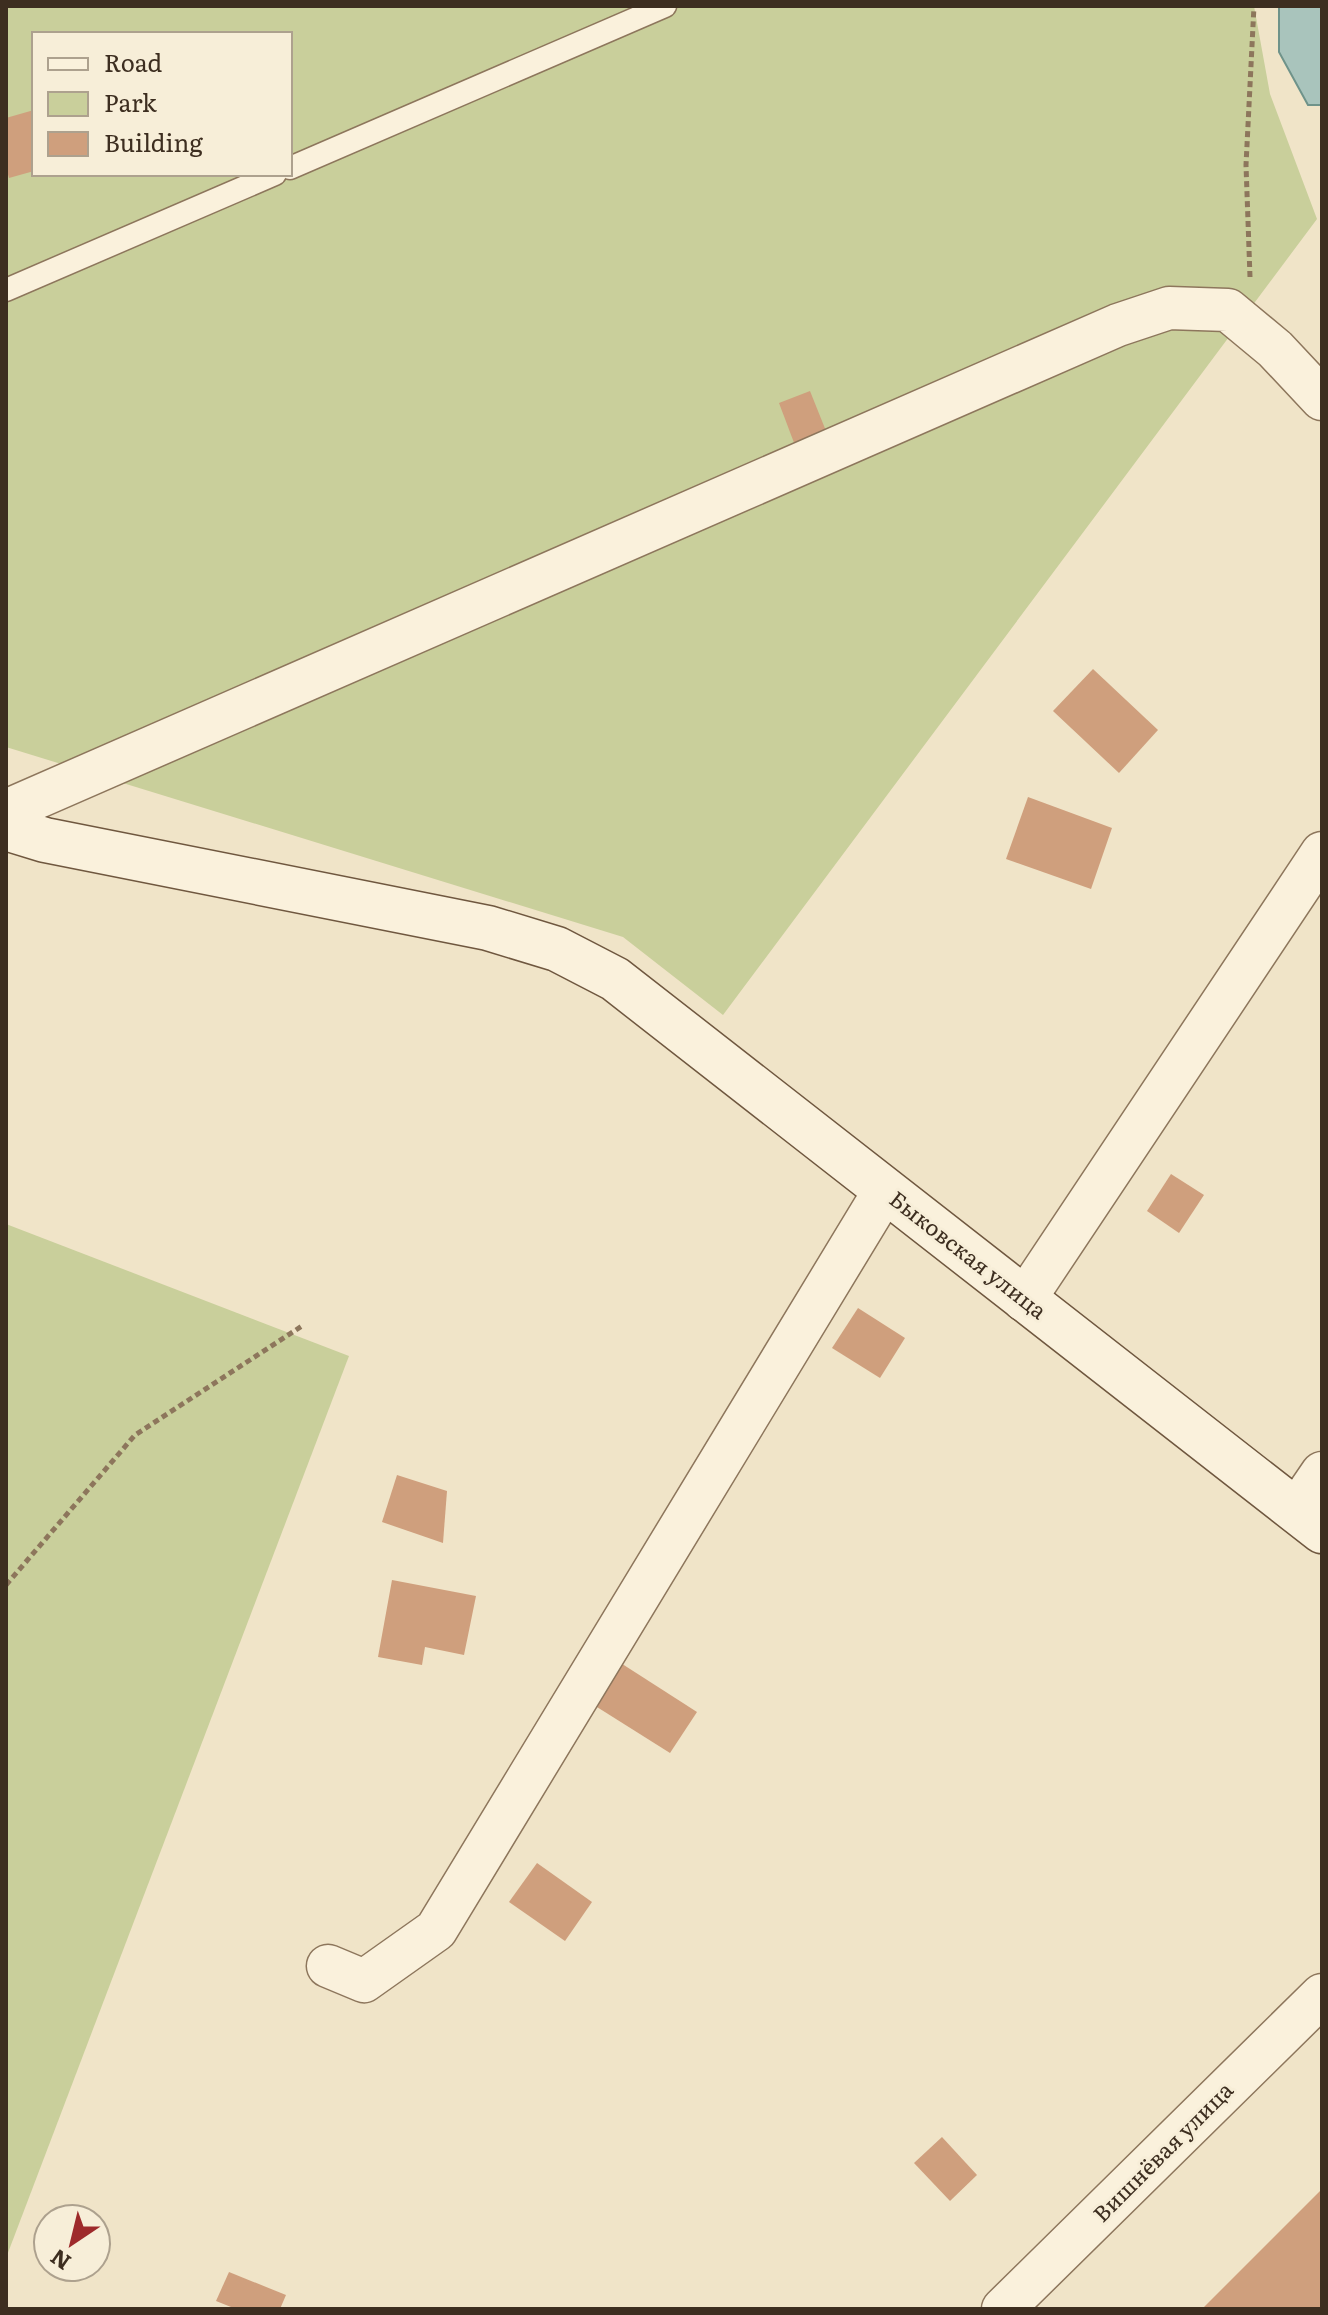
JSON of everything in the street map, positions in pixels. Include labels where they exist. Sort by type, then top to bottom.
[{"type":"street","points":[[6,811],[1118,325],[1169,308],[1228,310],[1275,349],[1322,399]]},
{"type":"street","name":"Быковская улица","points":[[6,828],[45,840],[488,928],[557,949],[615,979],[1309,1521]]},
{"type":"street","points":[[1024,1300],[1322,853]]},
{"type":"street","points":[[328,1966],[364,1981],[436,1930],[885,1190]]},
{"type":"street","points":[[1309,1521],[1322,1473]]},
{"type":"street","name":"Вишнёвая улица","points":[[1003,2309],[1322,1995]]},
{"type":"lane","points":[[292,167],[665,6]]},
{"type":"lane","points":[[6,290],[270,176]]},
{"type":"path","points":[[1252,330],[1246,165],[1254,6]]},
{"type":"path","points":[[6,1585],[135,1435],[302,1326]]},
{"type":"green space","points":[[6,6],[1254,6],[1270,94],[1317,219],[723,1015],[623,937],[6,747]]},
{"type":"green space","points":[[6,1224],[349,1356],[6,2258]]},
{"type":"water","points":[[1279,6],[1322,6],[1322,105],[1308,105],[1279,52]]},
{"type":"building","points":[[32,111],[32,172],[9,178],[6,167],[6,118]]},
{"type":"building","points":[[810,391],[828,436],[796,448],[779,403]]},
{"type":"building","points":[[1093,669],[1158,730],[1119,773],[1053,711]]},
{"type":"building","points":[[1028,797],[1112,828],[1091,889],[1006,859]]},
{"type":"building","points":[[1171,1174],[1204,1195],[1179,1233],[1147,1211]]},
{"type":"building","points":[[858,1308],[905,1338],[880,1378],[832,1348]]},
{"type":"building","points":[[397,1475],[447,1491],[443,1543],[382,1522]]},
{"type":"building","points":[[392,1580],[476,1596],[464,1655],[425,1647],[422,1665],[378,1657]]},
{"type":"building","points":[[616,1660],[697,1712],[670,1753],[589,1702]]},
{"type":"building","points":[[537,1863],[592,1902],[565,1941],[509,1902]]},
{"type":"building","points":[[942,2137],[977,2175],[950,2201],[914,2163]]},
{"type":"building","points":[[1322,2189],[1322,2309],[1202,2309]]},
{"type":"building","points":[[229,2272],[286,2295],[280,2309],[236,2309],[216,2301]]}]
